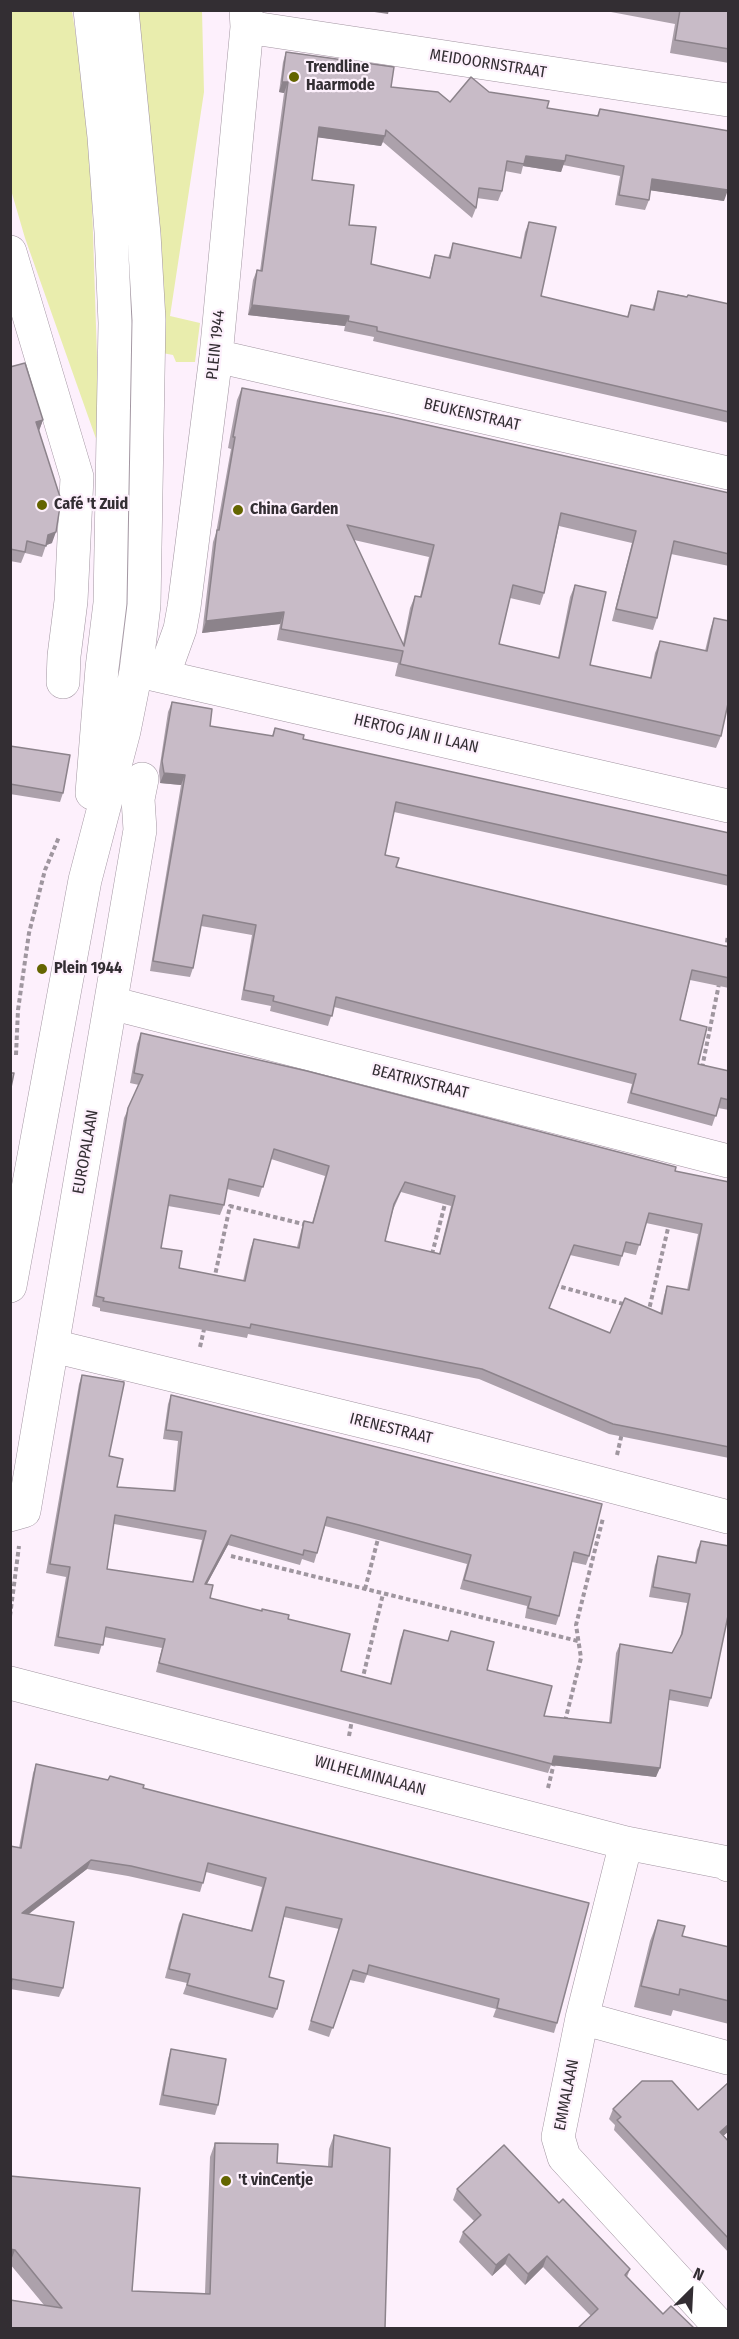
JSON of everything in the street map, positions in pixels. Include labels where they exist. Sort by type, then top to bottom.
[{"type":"street","points":[[86,880],[102,668],[110,603],[115,322],[105,149],[90,10]]},
{"type":"street","points":[[10,1286],[15,1234],[86,880],[124,731],[149,674],[144,605],[149,320],[144,234],[122,10]]},
{"type":"street","name":"PLEIN 1944","points":[[149,674],[180,628],[184,607],[216,356],[247,19]]},
{"type":"street","name":"MEIDOORNSTRAAT","points":[[247,19],[729,100]]},
{"type":"street","points":[[10,252],[77,477],[71,601],[63,682]]},
{"type":"street","name":"BEUKENSTRAAT","points":[[216,356],[729,473]]},
{"type":"street","name":"HERTOG JAN II LAAN","points":[[102,668],[149,674],[729,806]]},
{"type":"street","name":"EUROPALAAN","points":[[17,1513],[53,1346],[140,830],[138,799],[142,779]]},
{"type":"street","name":"BEATRIXSTRAAT","points":[[111,1003],[729,1161]]},
{"type":"street","name":"IRENESTRAAT","points":[[53,1346],[406,1432],[729,1517]]},
{"type":"street","name":"WILHELMINALAAN","points":[[10,1683],[626,1843],[728,1862]]},
{"type":"street","name":"EMMALAAN","points":[[626,1843],[582,2018],[558,2137],[564,2157],[721,2328]]},
{"type":"street","points":[[582,2018],[729,2058]]},
{"type":"path","points":[[15,1065],[18,1010],[29,933],[45,870],[64,827]]},
{"type":"path","points":[[724,957],[729,935]]},
{"type":"path","points":[[702,1071],[720,980]]},
{"type":"path","points":[[432,1254],[447,1198]]},
{"type":"path","points":[[213,1288],[230,1206],[309,1225]]},
{"type":"path","points":[[421,1252],[443,1257]]},
{"type":"path","points":[[551,1284],[648,1310]]},
{"type":"path","points":[[193,1380],[205,1322]]},
{"type":"path","points":[[10,1616],[17,1513]]},
{"type":"path","points":[[365,1589],[380,1533]]},
{"type":"path","points":[[231,1556],[578,1641]]},
{"type":"path","points":[[360,1687],[383,1594]]},
{"type":"path","points":[[341,1769],[355,1710]]},
{"type":"green space","points":[[11,11],[72,11],[83,80],[91,172],[100,450],[25,238],[11,190]]},
{"type":"green space","points":[[129,11],[202,11],[204,92],[170,316],[200,323],[195,362],[176,362],[173,355],[157,352]]},
{"type":"building","points":[[680,10],[729,10],[729,49],[675,40]]},
{"type":"building","points":[[286,52],[394,67],[391,87],[438,92],[450,102],[471,77],[489,92],[549,101],[547,108],[598,116],[600,109],[729,131],[728,190],[652,179],[649,200],[619,195],[624,166],[566,155],[565,161],[526,156],[524,164],[507,161],[502,191],[479,188],[476,208],[386,130],[385,136],[319,127],[312,180],[354,185],[349,225],[376,227],[371,264],[430,278],[435,255],[450,258],[453,243],[521,258],[529,222],[556,227],[541,296],[628,317],[631,305],[654,310],[658,291],[729,304],[729,412],[377,331],[377,327],[348,321],[349,316],[252,305],[257,270],[262,271],[288,82],[282,82]]},
{"type":"building","points":[[25,363],[43,420],[36,422],[61,500],[56,532],[48,535],[46,546],[27,541],[25,552],[10,549],[10,367]]},
{"type":"building","points":[[242,388],[392,417],[729,493],[729,554],[674,541],[657,618],[616,609],[636,531],[561,513],[544,593],[513,585],[499,644],[559,658],[575,585],[606,592],[590,665],[651,678],[660,641],[707,651],[714,618],[729,621],[729,699],[721,736],[400,664],[403,651],[281,629],[284,612],[206,621],[217,530],[219,530],[235,437],[233,437]],"holes":[[[347,525],[434,545],[421,597],[415,596],[404,646]]]},
{"type":"building","points":[[172,702],[212,709],[210,726],[273,736],[275,728],[304,735],[303,739],[729,833],[729,876],[396,802],[385,855],[399,858],[396,867],[729,947],[729,978],[692,970],[680,1020],[707,1027],[698,1064],[729,1071],[729,1100],[721,1098],[716,1116],[631,1093],[636,1074],[336,997],[332,1016],[273,1001],[274,996],[244,990],[256,925],[203,915],[193,968],[153,961],[185,775],[164,773],[162,761]]},
{"type":"building","points":[[10,746],[70,755],[63,793],[10,784]]},
{"type":"building","points":[[141,1033],[307,1071],[676,1167],[675,1171],[729,1182],[729,1447],[613,1424],[482,1369],[251,1324],[250,1328],[103,1301],[104,1298],[96,1296],[128,1108],[143,1075],[134,1073]],"holes":[[[274,1149],[329,1166],[313,1223],[304,1221],[299,1248],[254,1239],[245,1281],[179,1268],[182,1251],[161,1248],[170,1195],[224,1205],[229,1179],[263,1187]],[[405,1182],[455,1196],[440,1254],[385,1241],[394,1204]],[[649,1213],[702,1224],[689,1290],[667,1286],[662,1314],[625,1298],[610,1333],[549,1308],[574,1245],[622,1256],[626,1242],[640,1245]]]},
{"type":"building","points":[[10,1073],[14,1073],[10,1092]]},
{"type":"building","points":[[82,1375],[124,1382],[109,1456],[123,1459],[117,1487],[175,1491],[182,1432],[166,1430],[171,1395],[602,1504],[589,1556],[574,1552],[559,1616],[528,1608],[531,1597],[464,1580],[471,1555],[327,1517],[317,1553],[304,1550],[303,1555],[231,1535],[205,1584],[213,1585],[210,1598],[289,1615],[288,1619],[350,1634],[341,1671],[391,1684],[404,1630],[448,1641],[451,1631],[494,1642],[487,1670],[552,1686],[544,1716],[611,1723],[620,1644],[672,1653],[682,1634],[690,1594],[653,1587],[658,1556],[696,1563],[701,1541],[729,1546],[729,1611],[711,1698],[670,1690],[660,1768],[554,1756],[552,1764],[159,1663],[165,1639],[106,1627],[103,1645],[58,1637],[70,1567],[50,1564]],"holes":[[[115,1515],[206,1531],[193,1582],[107,1569]]]},
{"type":"building","points":[[36,1764],[108,1780],[110,1776],[144,1785],[143,1788],[589,1903],[557,2023],[497,2008],[499,1999],[369,1965],[367,1974],[353,1970],[333,2028],[311,2021],[342,1919],[286,1907],[269,1977],[284,1981],[277,2009],[187,1985],[190,1974],[169,1969],[183,1914],[252,1931],[266,1878],[208,1863],[203,1883],[131,1866],[91,1860],[22,1913],[74,1922],[63,1988],[12,1979],[10,1987],[10,1846],[21,1848]]},
{"type":"building","points":[[658,1920],[685,1926],[682,1936],[729,1947],[729,2001],[680,1989],[679,1995],[641,1986]]},
{"type":"building","points":[[171,2049],[226,2059],[218,2105],[163,2095]]},
{"type":"building","points":[[642,2081],[672,2081],[698,2110],[729,2082],[729,2124],[720,2132],[729,2142],[729,2239],[617,2120],[621,2117],[613,2109]]},
{"type":"building","points":[[334,2135],[390,2148],[385,2328],[10,2328],[10,2300],[62,2308],[15,2250],[10,2249],[10,2176],[140,2188],[132,2291],[210,2294],[215,2143],[278,2144],[277,2163],[332,2167]]},
{"type":"building","points":[[504,2145],[559,2203],[563,2199],[630,2269],[625,2275],[663,2314],[671,2306],[694,2328],[578,2328],[598,2309],[547,2256],[528,2274],[509,2254],[496,2265],[463,2232],[481,2215],[457,2189]]},
{"type":"place","name":"Trendline Haarmode","points":[[294,77]]},
{"type":"place","name":"Café 't Zuid","points":[[42,505]]},
{"type":"place","name":"China Garden","points":[[238,510]]},
{"type":"place","name":"Plein 1944","points":[[42,969]]},
{"type":"place","name":"'t vinCentje","points":[[226,2181]]}]
